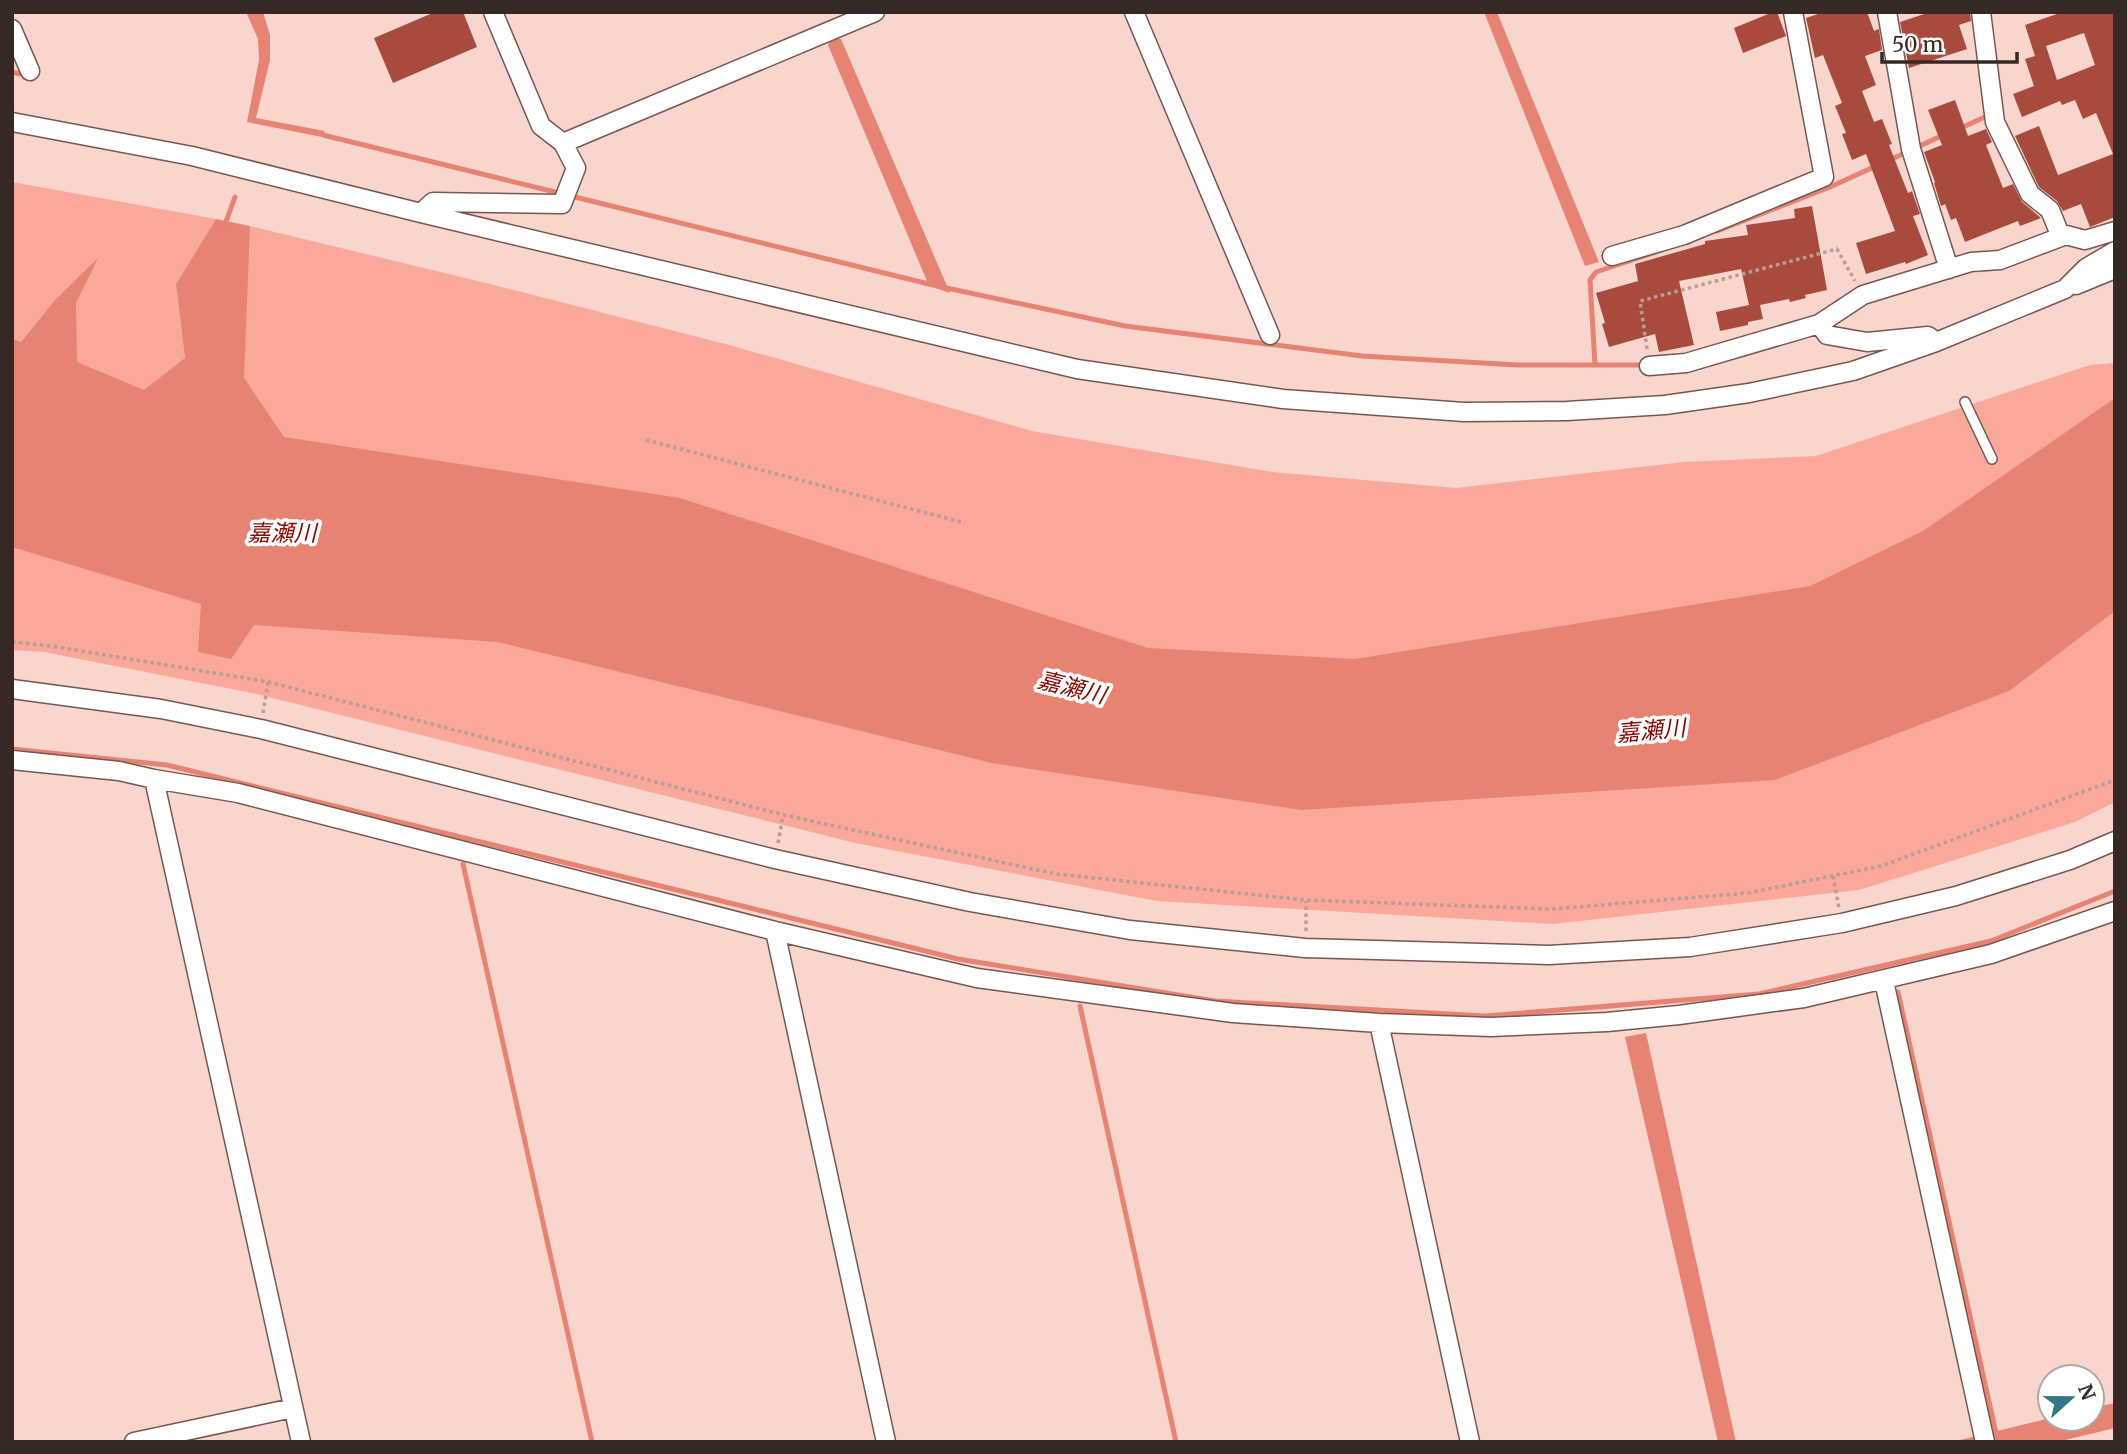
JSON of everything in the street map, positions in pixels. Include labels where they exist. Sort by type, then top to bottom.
[{"type":"street","points":[[421,213],[433,202],[562,204],[576,168],[563,143],[541,126],[493,12]]},
{"type":"street","points":[[563,143],[875,12]]},
{"type":"street","points":[[1134,12],[1270,335]]},
{"type":"street","points":[[1612,256],[1684,235],[1824,177],[1793,12]]},
{"type":"street","points":[[1887,12],[1910,149],[1949,270]]},
{"type":"street","points":[[1981,12],[1995,122],[2030,194],[2050,210],[2061,237]]},
{"type":"street","points":[[12,29],[30,71]]},
{"type":"street","points":[[12,122],[192,156],[1077,369],[1283,399],[1464,412],[1567,411],[1665,405],[1749,393],[1853,371],[1936,342],[2115,269]]},
{"type":"street","points":[[1650,366],[1686,363],[1819,324],[1863,295],[1971,262],[2000,260],[2066,235],[2085,240],[2115,231]]},
{"type":"street","points":[[2065,289],[2086,268],[2115,251]]},
{"type":"street","points":[[1819,324],[1827,335],[1867,342],[1928,336],[1936,342]]},
{"type":"street","points":[[12,689],[161,709],[261,729],[775,859],[970,902],[1130,930],[1306,948],[1549,955],[1690,947],[1842,923],[1956,896],[2070,860],[2115,841]]},
{"type":"street","points":[[12,760],[120,771],[238,793],[775,931],[977,978],[1233,1013],[1379,1023],[1492,1027],[1607,1022],[1679,1015],[1804,998],[1884,981],[1991,954],[2115,911]]},
{"type":"street","points":[[154,779],[301,1442]]},
{"type":"street","points":[[775,931],[886,1442]]},
{"type":"street","points":[[1884,981],[1984,1436]]},
{"type":"street","points":[[1379,1023],[1471,1442]]},
{"type":"street","points":[[134,1442],[293,1408]]},
{"type":"lane","points":[[1965,402],[1992,459]]},
{"type":"path","points":[[1650,366],[1640,301],[1837,249],[1863,295]]},
{"type":"path","points":[[646,440],[965,523]]},
{"type":"path","points":[[12,642],[268,682],[783,815],[1056,874],[1306,900],[1552,909],[1748,893],[1881,866],[2115,782]]},
{"type":"path","points":[[261,729],[268,682]]},
{"type":"path","points":[[775,859],[783,815]]},
{"type":"path","points":[[1833,876],[1842,923]]},
{"type":"path","points":[[1306,900],[1306,948]]},
{"type":"shaded area","points":[[12,182],[216,219],[176,284],[185,358],[155,414],[12,360]]},
{"type":"shaded area","points":[[250,226],[729,345],[1032,431],[1272,472],[1456,488],[1684,462],[1816,456],[2090,365],[2115,363],[2115,420],[1819,599],[1354,679],[1125,658],[253,448],[232,393],[235,262]]},
{"type":"shaded area","points":[[12,513],[254,593],[996,741],[2115,587],[2115,802],[2075,822],[1859,890],[1553,924],[1157,901],[855,843],[252,693],[44,652],[12,650]]},
{"type":"water","points":[[246,12],[263,12],[270,35],[270,60],[256,118],[325,131],[322,137],[247,122],[259,60],[258,39]]},
{"type":"water","points":[[1484,12],[1497,12],[1599,262],[1585,266]]},
{"type":"water","points":[[832,36],[841,39],[950,293],[929,286],[828,45]]},
{"type":"water","name":"嘉瀬川","points":[[216,219],[250,226],[244,378],[284,437],[680,498],[1148,648],[1355,659],[1810,586],[1923,531],[2115,398],[2115,611],[2009,691],[1775,780],[1301,810],[992,763],[498,642],[254,625],[231,659],[198,652],[201,604],[12,547],[12,339],[21,342],[56,299],[98,258],[76,303],[77,362],[144,390],[185,358],[176,284]]},
{"type":"water","points":[[1646,1033],[1736,1442],[1718,1442],[1625,1037]]},
{"type":"water","points":[[2115,1403],[2115,1428],[2106,1430],[2106,1405]]},
{"type":"water","points":[[2036,1421],[2036,1433],[2094,1433],[2057,1442],[1952,1442]]},
{"type":"building","points":[[435,12],[463,12],[477,47],[393,83],[374,38]]},
{"type":"building","points":[[1777,12],[1786,36],[1743,53],[1734,28]]},
{"type":"building","points":[[1824,12],[1867,12],[1874,31],[1879,29],[1882,50],[1865,56],[1876,85],[1862,91],[1874,122],[1882,119],[1908,193],[1912,191],[1920,214],[1913,216],[1928,255],[1906,264],[1905,262],[1866,274],[1856,243],[1895,231],[1866,154],[1852,160],[1842,134],[1846,133],[1835,106],[1842,103],[1823,55],[1815,58],[1806,18]]},
{"type":"building","points":[[1930,12],[1970,12],[1971,21],[1959,25],[1967,49],[1909,68],[1900,22]]},
{"type":"building","points":[[2063,12],[2115,12],[2115,217],[2090,227],[2081,204],[2063,211],[2057,201],[2039,187],[2015,136],[2039,126],[2058,175],[2113,154],[2096,113],[2083,119],[2075,100],[2062,105],[2060,101],[2022,117],[2013,94],[2034,86],[2025,59],[2035,56],[2025,25]],"holes":[[[2084,33],[2095,65],[2057,80],[2046,46]]]},
{"type":"building","points":[[1955,100],[1968,136],[1986,129],[1992,142],[1986,145],[2003,188],[2013,184],[2022,202],[2041,218],[2020,226],[2018,221],[1965,242],[1956,218],[1951,220],[1945,204],[1941,206],[1924,152],[1942,145],[1928,110]]},
{"type":"building","points":[[1812,206],[1827,290],[1790,302],[1789,299],[1760,305],[1763,319],[1720,331],[1716,312],[1749,305],[1741,269],[1679,281],[1694,345],[1659,352],[1655,334],[1609,347],[1596,293],[1638,281],[1635,264],[1705,244],[1705,241],[1748,235],[1746,225],[1795,218],[1794,209]]},
{"type":"waterway","points":[[12,72],[20,74]]},
{"type":"waterway","points":[[1959,129],[1989,113]]},
{"type":"waterway","points":[[323,135],[555,192]]},
{"type":"waterway","points":[[1920,146],[1943,135]]},
{"type":"waterway","points":[[1889,160],[1905,153]]},
{"type":"waterway","points":[[1717,231],[1876,166]]},
{"type":"waterway","points":[[224,227],[235,197]]},
{"type":"waterway","points":[[575,197],[933,285]]},
{"type":"waterway","points":[[1595,365],[1590,280],[1596,272],[1662,250]]},
{"type":"waterway","points":[[942,287],[1125,326],[1362,356],[1517,365],[1643,365]]},
{"type":"waterway","points":[[12,749],[167,765],[958,959],[1215,1001],[1485,1016],[1759,994],[1991,941],[2115,891]]},
{"type":"waterway","points":[[463,864],[592,1442]]},
{"type":"waterway","points":[[1898,992],[1998,1442]]},
{"type":"waterway","points":[[1080,1006],[1176,1442]]}]
